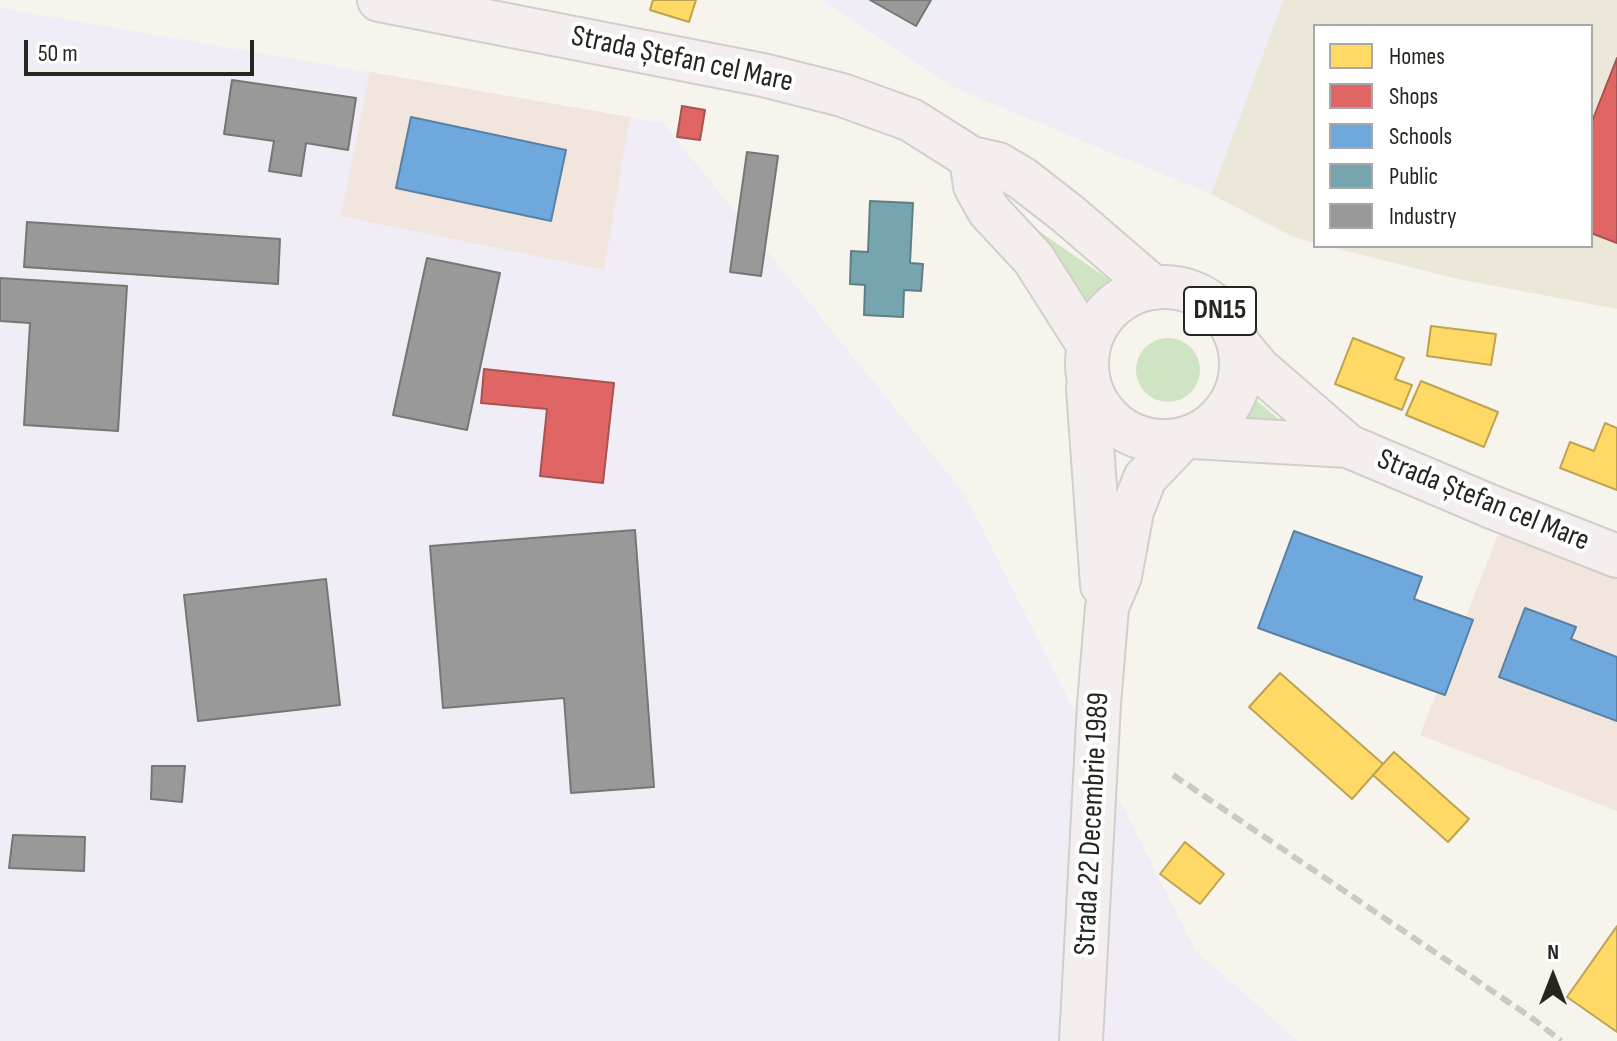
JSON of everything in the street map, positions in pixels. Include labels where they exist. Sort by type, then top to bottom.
[{"type":"main road","name":"Strada Ștefan cel Mare","points":[[379,0],[763,75],[842,95],[911,120],[971,158],[998,164],[1023,179],[1154,288],[1181,289],[1197,295],[1219,310],[1239,345],[1259,369],[1348,446],[1617,556]]},
{"type":"main road","name":"Strada Ștefan cel Mare","points":[[971,158],[975,186],[989,211],[1033,258],[1087,356],[1092,393],[1107,418],[1129,433],[1166,442],[1188,438],[1348,446]]},
{"type":"main road","name":"DN15","points":[[1087,356],[1100,322],[1117,303],[1140,291],[1154,288]]},
{"type":"main road","name":"DN15","points":[[1188,438],[1206,429],[1226,411],[1237,390],[1241,364],[1239,345]]},
{"type":"main road","name":"Strada 22 Decembrie 1989","points":[[1087,356],[1101,583],[1107,607]]},
{"type":"main road","name":"Strada 22 Decembrie 1989","points":[[1081,1041],[1107,607],[1120,576],[1132,511],[1145,478],[1188,438]]},
{"type":"shaded area","points":[[820,0],[1283,0],[1211,194],[959,90]]},
{"type":"shaded area","points":[[1283,0],[1617,0],[1617,309],[1458,279],[1335,248],[1593,248],[1593,24],[1313,24],[1313,242],[1293,237],[1211,194]]},
{"type":"shaded area","points":[[0,8],[663,123],[964,493],[1196,951],[1298,1041],[0,1041]]},
{"type":"shaded area","points":[[370,72],[630,117],[604,270],[341,216]]},
{"type":"shaded area","points":[[1499,532],[1617,578],[1617,811],[1420,735]]},
{"type":"green space","points":[[1036,229],[1124,290],[1099,298],[1088,313]]},
{"type":"green space","points":[[1168,338],[1186,344],[1194,352],[1200,370],[1194,388],[1186,396],[1168,402],[1150,396],[1142,388],[1136,370],[1142,352],[1150,344]]},
{"type":"green space","points":[[1254,398],[1298,436],[1243,420],[1252,409]]},
{"type":"building: Homes","points":[[653,0],[696,0],[689,22],[650,10]]},
{"type":"building: Homes","points":[[1431,326],[1496,334],[1491,365],[1427,356]]},
{"type":"building: Homes","points":[[1353,338],[1404,358],[1395,379],[1412,385],[1402,410],[1335,384]]},
{"type":"building: Homes","points":[[1421,381],[1498,412],[1484,447],[1406,415]]},
{"type":"building: Homes","points":[[1605,423],[1617,428],[1617,490],[1560,468],[1570,442],[1594,451]]},
{"type":"building: Homes","points":[[1280,673],[1383,764],[1352,799],[1249,707]]},
{"type":"building: Homes","points":[[1394,752],[1469,819],[1448,842],[1373,775]]},
{"type":"building: Homes","points":[[1185,842],[1224,874],[1200,904],[1160,874]]},
{"type":"building: Homes","points":[[1617,926],[1617,1032],[1567,997]]},
{"type":"building: Shops","points":[[1617,58],[1617,243],[1593,234],[1593,119]]},
{"type":"building: Shops","points":[[682,106],[705,110],[700,140],[677,137]]},
{"type":"building: Shops","points":[[484,369],[614,383],[603,483],[540,476],[547,409],[481,403]]},
{"type":"building: Schools","points":[[411,117],[566,150],[551,221],[396,188]]},
{"type":"building: Schools","points":[[1294,531],[1422,577],[1414,599],[1473,620],[1445,695],[1258,628]]},
{"type":"building: Schools","points":[[1525,608],[1576,627],[1571,639],[1617,657],[1617,721],[1499,677]]},
{"type":"building: Public","points":[[870,201],[913,203],[910,263],[923,264],[921,291],[904,290],[903,317],[864,315],[865,285],[850,284],[851,251],[868,252]]},
{"type":"building: Industry","points":[[870,0],[931,0],[916,26]]},
{"type":"building: Industry","points":[[232,80],[356,98],[348,150],[306,143],[301,176],[269,171],[274,141],[224,134]]},
{"type":"building: Industry","points":[[747,152],[778,156],[761,276],[730,272]]},
{"type":"building: Industry","points":[[27,222],[280,239],[278,284],[24,267]]},
{"type":"building: Industry","points":[[427,258],[500,273],[467,430],[393,415]]},
{"type":"building: Industry","points":[[0,278],[127,286],[118,431],[24,425],[30,323],[0,321]]},
{"type":"building: Industry","points":[[635,530],[654,787],[571,793],[564,698],[443,708],[430,546]]},
{"type":"building: Industry","points":[[326,579],[340,705],[198,721],[184,595]]},
{"type":"building: Industry","points":[[152,766],[185,766],[182,802],[151,799]]},
{"type":"building: Industry","points":[[13,835],[85,837],[84,871],[9,868]]},
{"type":"railway","points":[[1173,775],[1532,1018],[1561,1041]]}]
